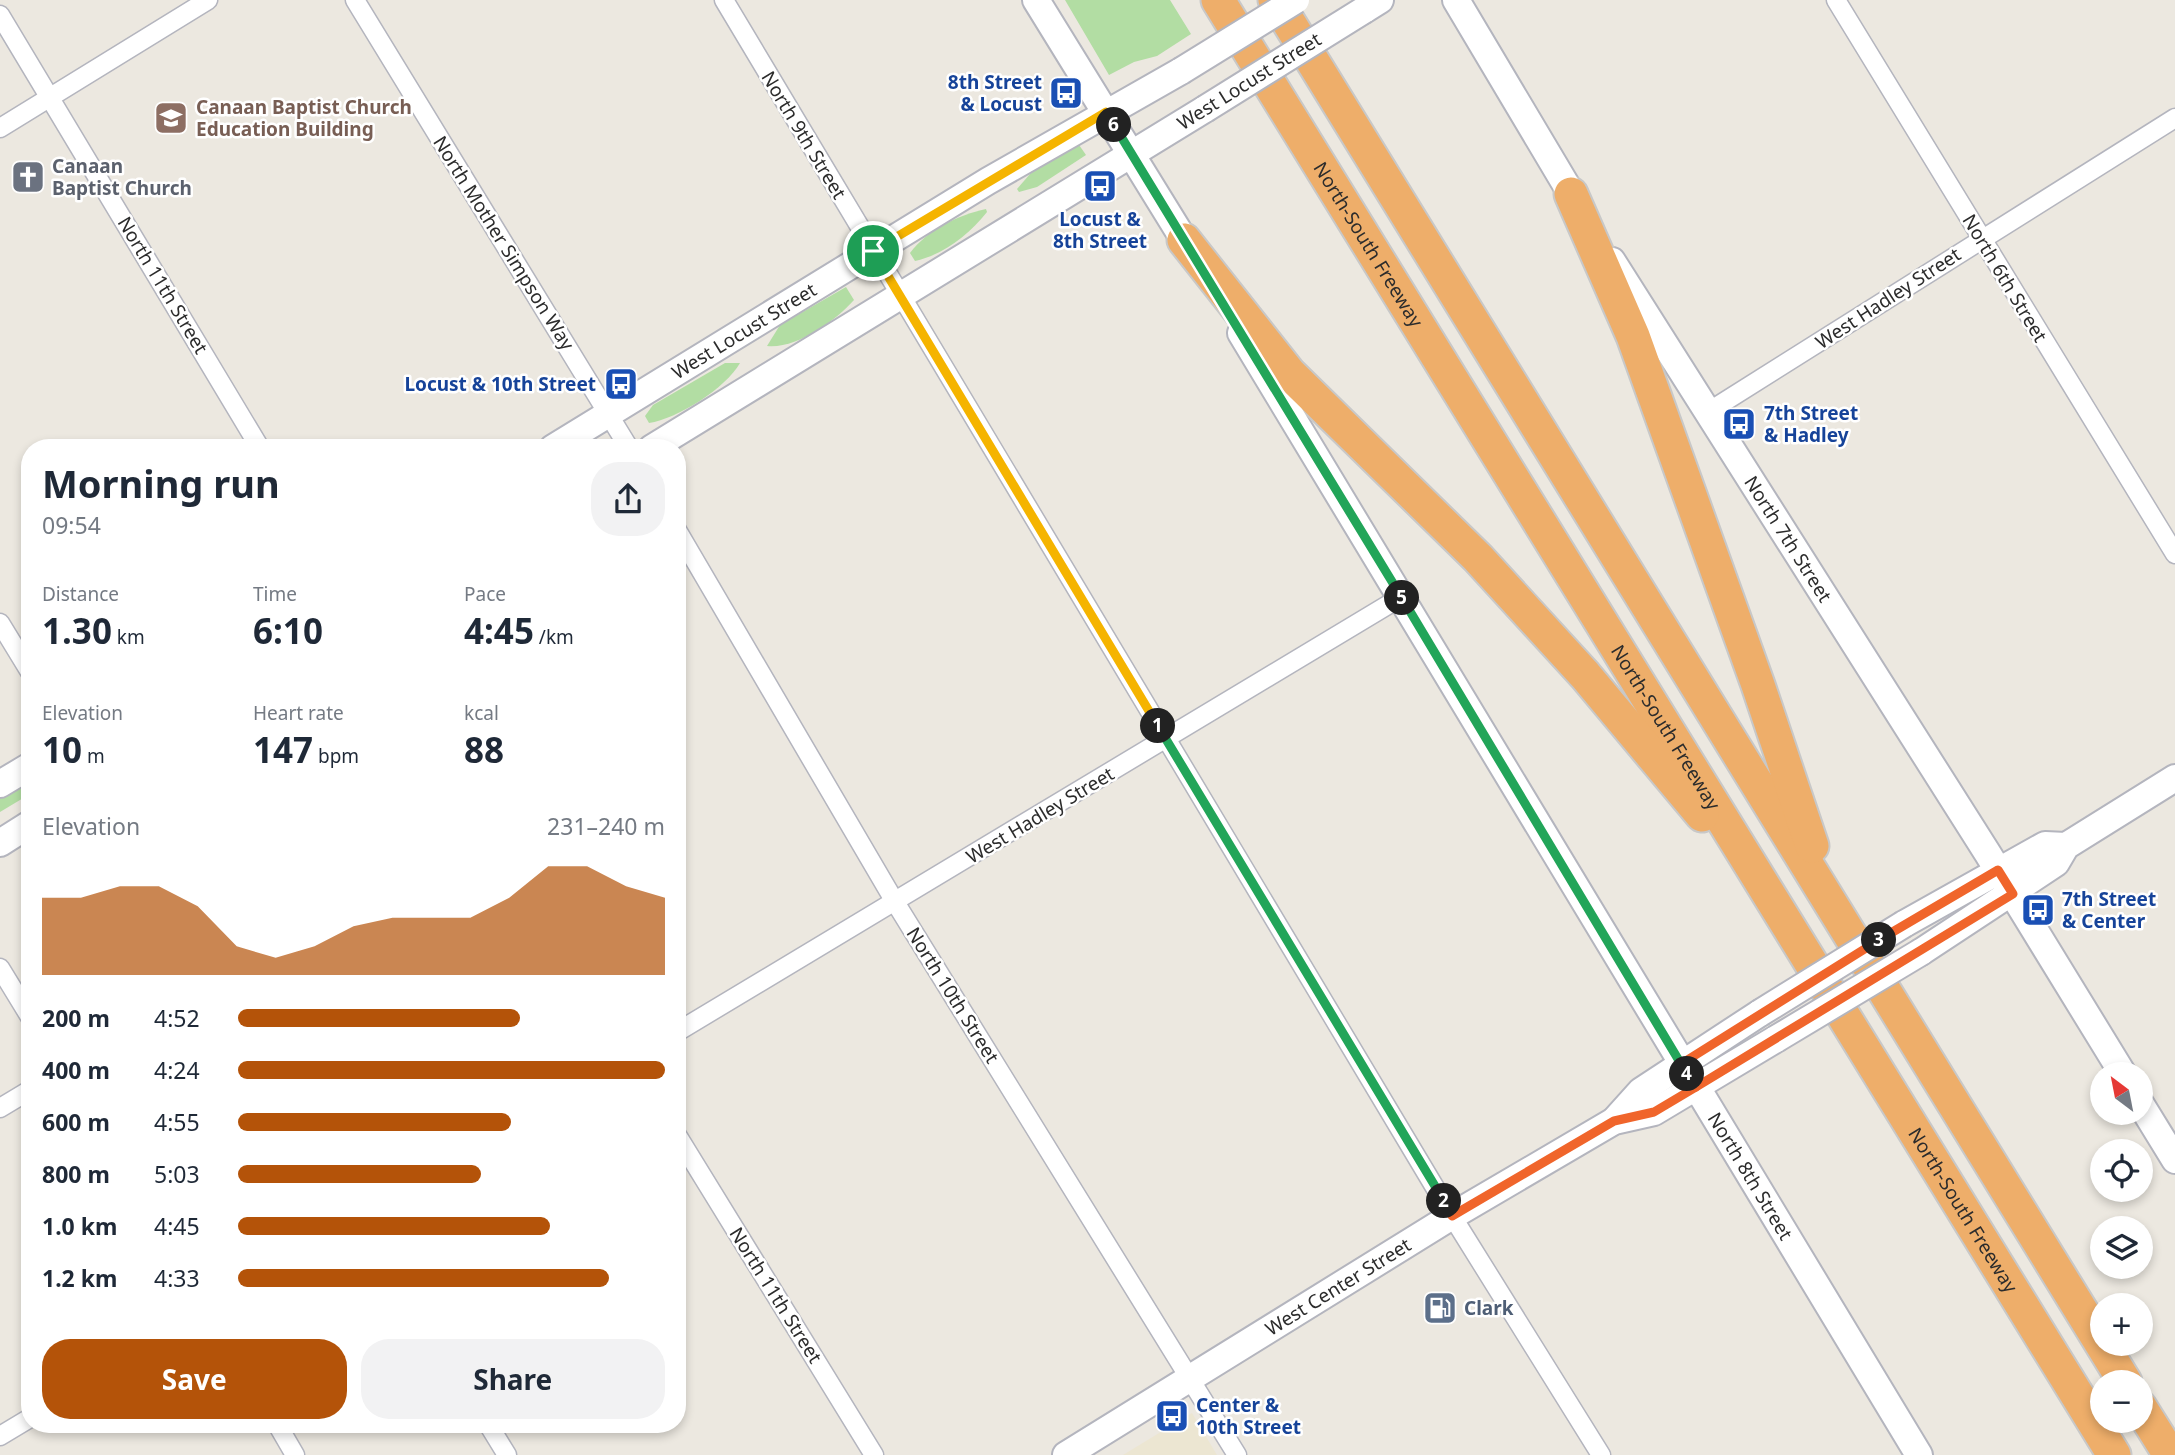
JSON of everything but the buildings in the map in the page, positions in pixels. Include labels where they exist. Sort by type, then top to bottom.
[{"type":"highway","name":"North-South Freeway","points":[[1219,0],[2114,1455]]},
{"type":"highway","points":[[1275,0],[2118,1370]]},
{"type":"highway","points":[[1571,194],[1633,336],[1756,678],[1829,898]]},
{"type":"highway","points":[[1184,240],[1289,373],[1478,558],[1576,666],[1777,905]]},
{"type":"highway","points":[[2153,1428],[2170,1455]]},
{"type":"street","points":[[0,128],[208,0]]},
{"type":"street","name":"North Mother Simpson Way","points":[[355,0],[609,414]]},
{"type":"street","name":"North 9th Street","points":[[724,0],[1452,1216],[1601,1455]]},
{"type":"street","name":"North 8th Street","points":[[1035,0],[1401,597],[1919,1455]]},
{"type":"street","name":"West Locust Street","points":[[568,439],[873,251],[1106,112],[1181,71],[1296,0]]},
{"type":"street","name":"North 7th Street","points":[[1456,0],[1571,194],[1998,870],[2116,1062]]},
{"type":"street","name":"North 6th Street","points":[[1836,0],[2175,554]]},
{"type":"street","name":"West Locust Street","points":[[666,439],[1372,5]]},
{"type":"street","name":"North 11th Street","points":[[0,15],[255,439]]},
{"type":"street","name":"West Hadley Street","points":[[1709,412],[2175,118]]},
{"type":"street","points":[[609,414],[624,439]]},
{"type":"street","name":"North 10th Street","points":[[686,545],[895,902],[1237,1455]]},
{"type":"street","name":"West Hadley Street","points":[[686,1027],[1401,597]]},
{"type":"street","points":[[0,624],[21,658]]},
{"type":"street","points":[[0,784],[21,771]]},
{"type":"street","name":"West Center Street","points":[[1614,1121],[1654,1112],[1921,952],[2013,894],[2056,863],[2066,846],[2175,778]]},
{"type":"street","points":[[0,843],[21,830]]},
{"type":"street","name":"West Center Street","points":[[1066,1455],[1452,1216],[1614,1121],[1641,1091],[1904,924],[2045,845],[2066,846]]},
{"type":"street","points":[[0,968],[21,1002]]},
{"type":"street","points":[[0,1108],[21,1095]]},
{"type":"street","points":[[2153,1124],[2175,1160]]},
{"type":"street","name":"North 11th Street","points":[[686,1150],[874,1455]]},
{"type":"street","points":[[0,1436],[21,1423]]},
{"type":"street","points":[[282,1433],[295,1455]]},
{"type":"street","points":[[494,1433],[507,1455]]},
{"type":"shaded area","points":[[1192,1413],[1217,1455],[1123,1455]]},
{"type":"green space","points":[[1065,0],[1170,0],[1191,34],[1157,56],[1134,62],[1109,75]]},
{"type":"green space","points":[[1077,142],[1086,155],[1037,187],[1019,192],[1017,189],[1030,174]]},
{"type":"green space","points":[[986,209],[987,212],[980,220],[955,243],[936,254],[915,261],[910,253],[925,237],[954,219]]},
{"type":"green space","points":[[846,287],[854,300],[826,325],[791,343],[767,346],[780,325]]},
{"type":"green space","points":[[725,363],[740,363],[724,382],[700,401],[673,415],[649,423],[645,416],[653,405]]},
{"type":"green space","points":[[21,785],[21,799],[0,812],[0,798]]},
{"type":"place","name":"8th Street & Locust","points":[[1066,93]]},
{"type":"place","name":"Canaan Baptist Church Education Building","points":[[171,118]]},
{"type":"place","name":"Canaan Baptist Church","points":[[28,177]]},
{"type":"place","name":"Locust & 8th Street","points":[[1100,186]]},
{"type":"place","name":"Locust & 10th Street","points":[[621,384]]},
{"type":"place","name":"7th Street & Hadley","points":[[1739,424]]},
{"type":"place","name":"7th Street & Center","points":[[2038,910]]},
{"type":"place","name":"Clark","points":[[1440,1308]]},
{"type":"place","name":"Center & 10th Street","points":[[1172,1416]]},
{"type":"route","points":[[873,251],[1106,112],[1401,597],[1639,992],[1681,1064],[1690,1079],[1696,1087],[2013,894],[1998,870],[1947,897],[1681,1064],[1696,1087],[1654,1112],[1614,1121],[1452,1216],[873,251]]}]
